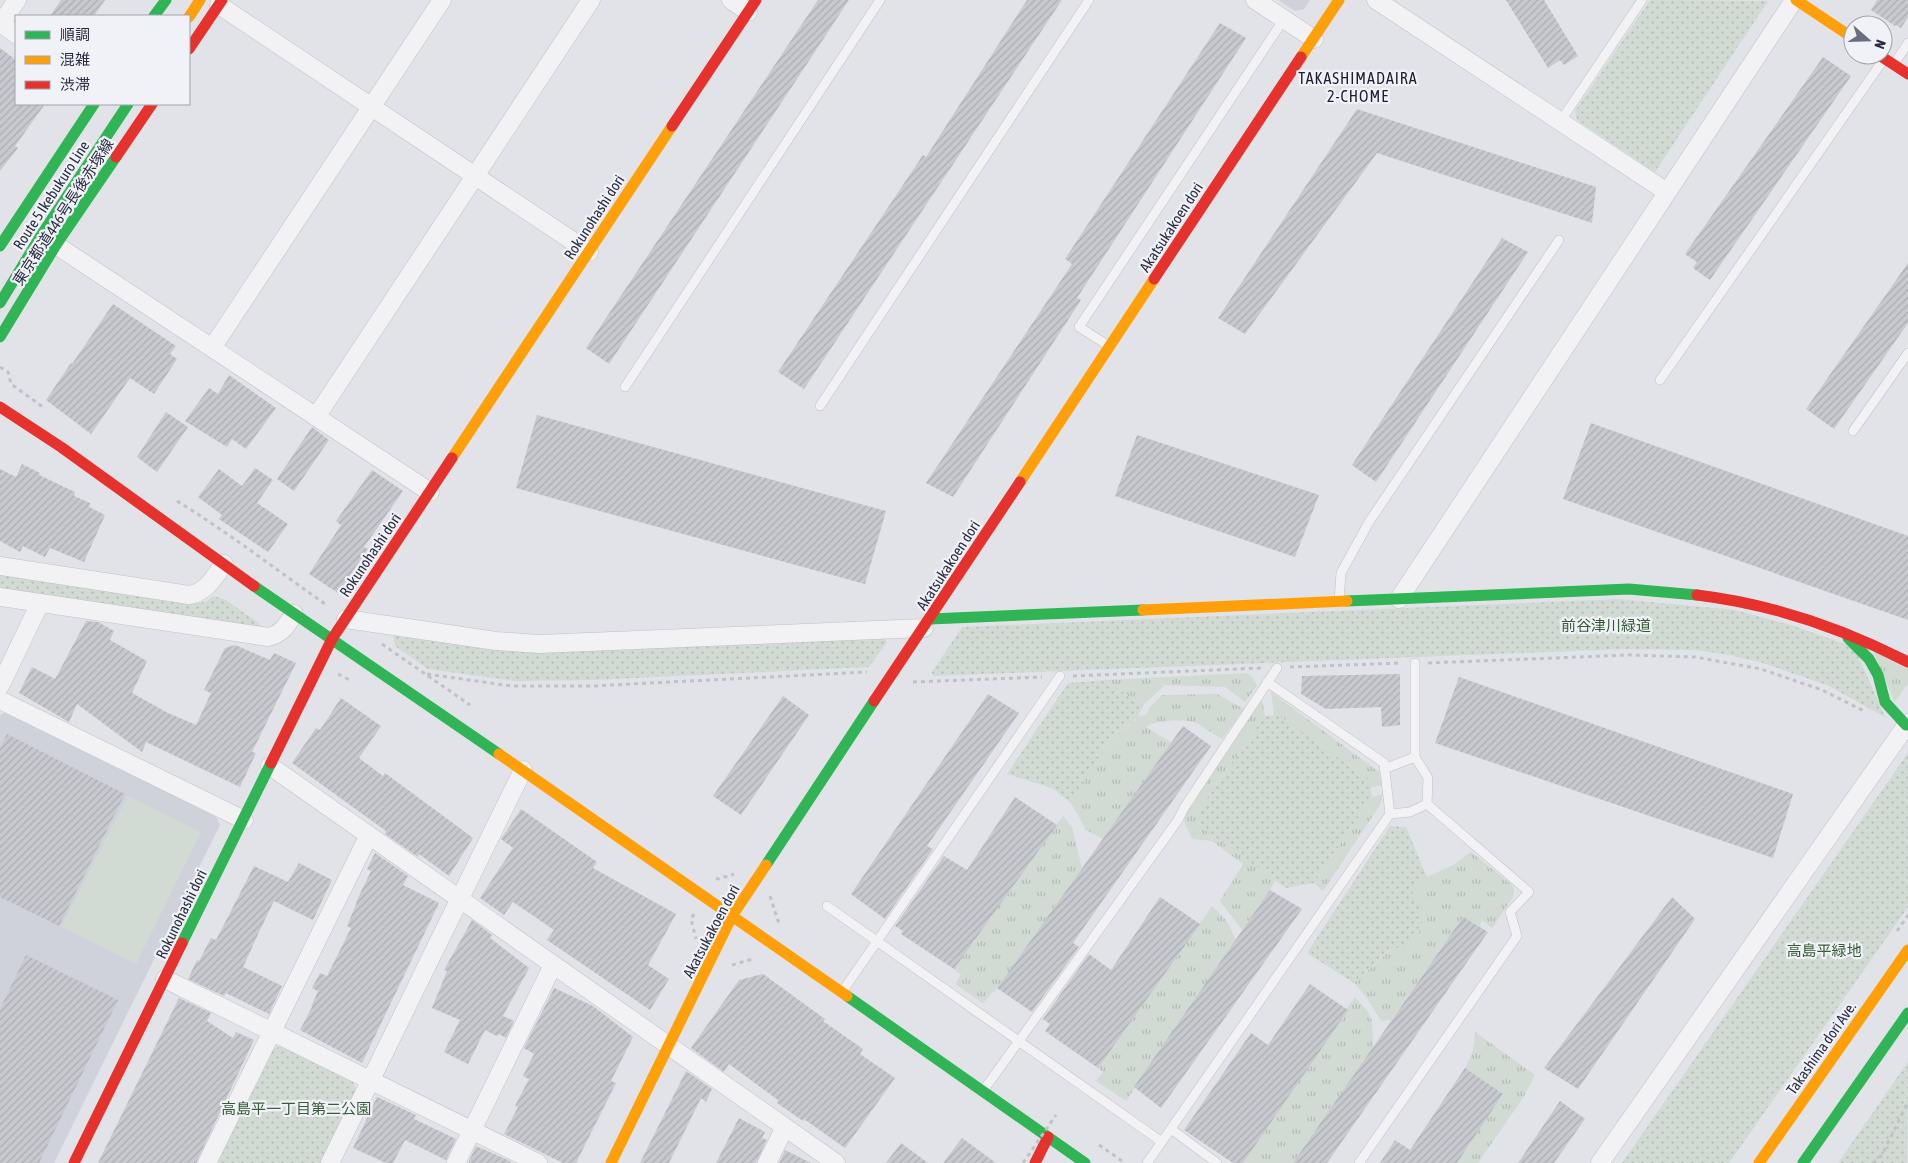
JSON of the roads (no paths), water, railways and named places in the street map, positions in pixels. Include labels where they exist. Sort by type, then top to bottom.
[{"type":"main road","points":[[155,15],[166,0]]},
{"type":"main road","points":[[190,15],[200,0]]},
{"type":"main road","name":"Akatsukakoen dori","points":[[611,1163],[732,916],[1339,0]]},
{"type":"main road","points":[[1795,0],[1843,31]]},
{"type":"main road","points":[[190,48],[220,3]]},
{"type":"main road","name":"Rokunohashi dori","points":[[74,1163],[332,639],[340,615],[430,492],[752,6]]},
{"type":"main road","points":[[1893,64],[1908,74]]},
{"type":"main road","points":[[0,246],[93,105]]},
{"type":"main road","name":"Route 5 Ikebukuro Line","points":[[0,303],[40,237],[127,105]]},
{"type":"main road","name":"東京都道446号長後赤塚線","points":[[0,337],[56,245],[151,105]]},
{"type":"main road","points":[[0,406],[61,447],[294,614],[523,770],[1085,1163]]},
{"type":"main road","points":[[927,623],[1399,598],[1629,589],[1670,591],[1756,604],[1860,638],[1908,662]]},
{"type":"main road","points":[[1834,629],[1851,640],[1865,653],[1877,675],[1886,704],[1890,710],[1907,724]]},
{"type":"main road","name":"Takashima dori Ave.","points":[[1759,1163],[1908,950]]},
{"type":"main road","points":[[1803,1163],[1908,1013]]},
{"type":"main road","points":[[1036,1163],[1048,1137]]},
{"type":"street","points":[[15,33],[0,24],[17,0]]},
{"type":"street","points":[[212,348],[442,0]]},
{"type":"street","points":[[316,417],[592,0]]},
{"type":"street","points":[[730,0],[752,6]]},
{"type":"street","points":[[1255,0],[1314,39]]},
{"type":"street","points":[[1376,0],[1667,192]]},
{"type":"street","points":[[1399,598],[1795,0]]},
{"type":"street","points":[[220,3],[371,108],[589,252]]},
{"type":"street","points":[[56,245],[430,492]]},
{"type":"street","points":[[0,566],[189,595],[198,594],[205,589],[224,564]]},
{"type":"street","points":[[0,597],[268,637],[276,636],[284,630],[294,614]]},
{"type":"street","points":[[0,686],[40,603]]},
{"type":"street","points":[[340,615],[496,641],[539,644],[927,623]]},
{"type":"street","points":[[0,700],[244,820]]},
{"type":"street","points":[[1600,1163],[1907,724]]},
{"type":"street","points":[[270,766],[836,1163]]},
{"type":"street","points":[[330,1163],[523,770]]},
{"type":"street","points":[[208,1163],[368,836]]},
{"type":"street","points":[[456,1163],[553,965]]},
{"type":"street","points":[[165,979],[538,1163]]},
{"type":"street","points":[[767,1163],[785,1127]]},
{"type":"lane","points":[[625,387],[880,0]]},
{"type":"lane","points":[[820,406],[1089,0]]},
{"type":"lane","points":[[1560,122],[1642,0]]},
{"type":"lane","points":[[1110,346],[1079,327],[1284,19]]},
{"type":"lane","points":[[1893,55],[1908,43]]},
{"type":"lane","points":[[1660,380],[1882,65]]},
{"type":"lane","points":[[1339,602],[1341,573],[1369,522],[1559,240]]},
{"type":"lane","points":[[1853,431],[1908,352]]},
{"type":"lane","points":[[1415,663],[1415,757],[1428,778],[1427,804]]},
{"type":"lane","points":[[983,1091],[1178,820],[1184,808],[1277,668]]},
{"type":"lane","points":[[842,993],[1060,676]]},
{"type":"lane","points":[[1148,1163],[1390,814],[1384,763],[1267,682]]},
{"type":"lane","points":[[1384,769],[1415,757]]},
{"type":"lane","points":[[1390,814],[1410,812],[1427,804]]},
{"type":"lane","points":[[1359,1163],[1517,936],[1510,912],[1529,892],[1427,804]]},
{"type":"lane","points":[[827,906],[1162,1142]]},
{"type":"lane","points":[[1171,1129],[1216,1163]]},
{"type":"district","name":"TAKASHIMADAIRA 2-CHOME","points":[[1358,87]]},
{"type":"park label","name":"前谷津川緑道","points":[[1606,625]]},
{"type":"park label","name":"高島平緑地","points":[[1824,950]]},
{"type":"park label","name":"高島平一丁目第二公園","points":[[296,1108]]}]
